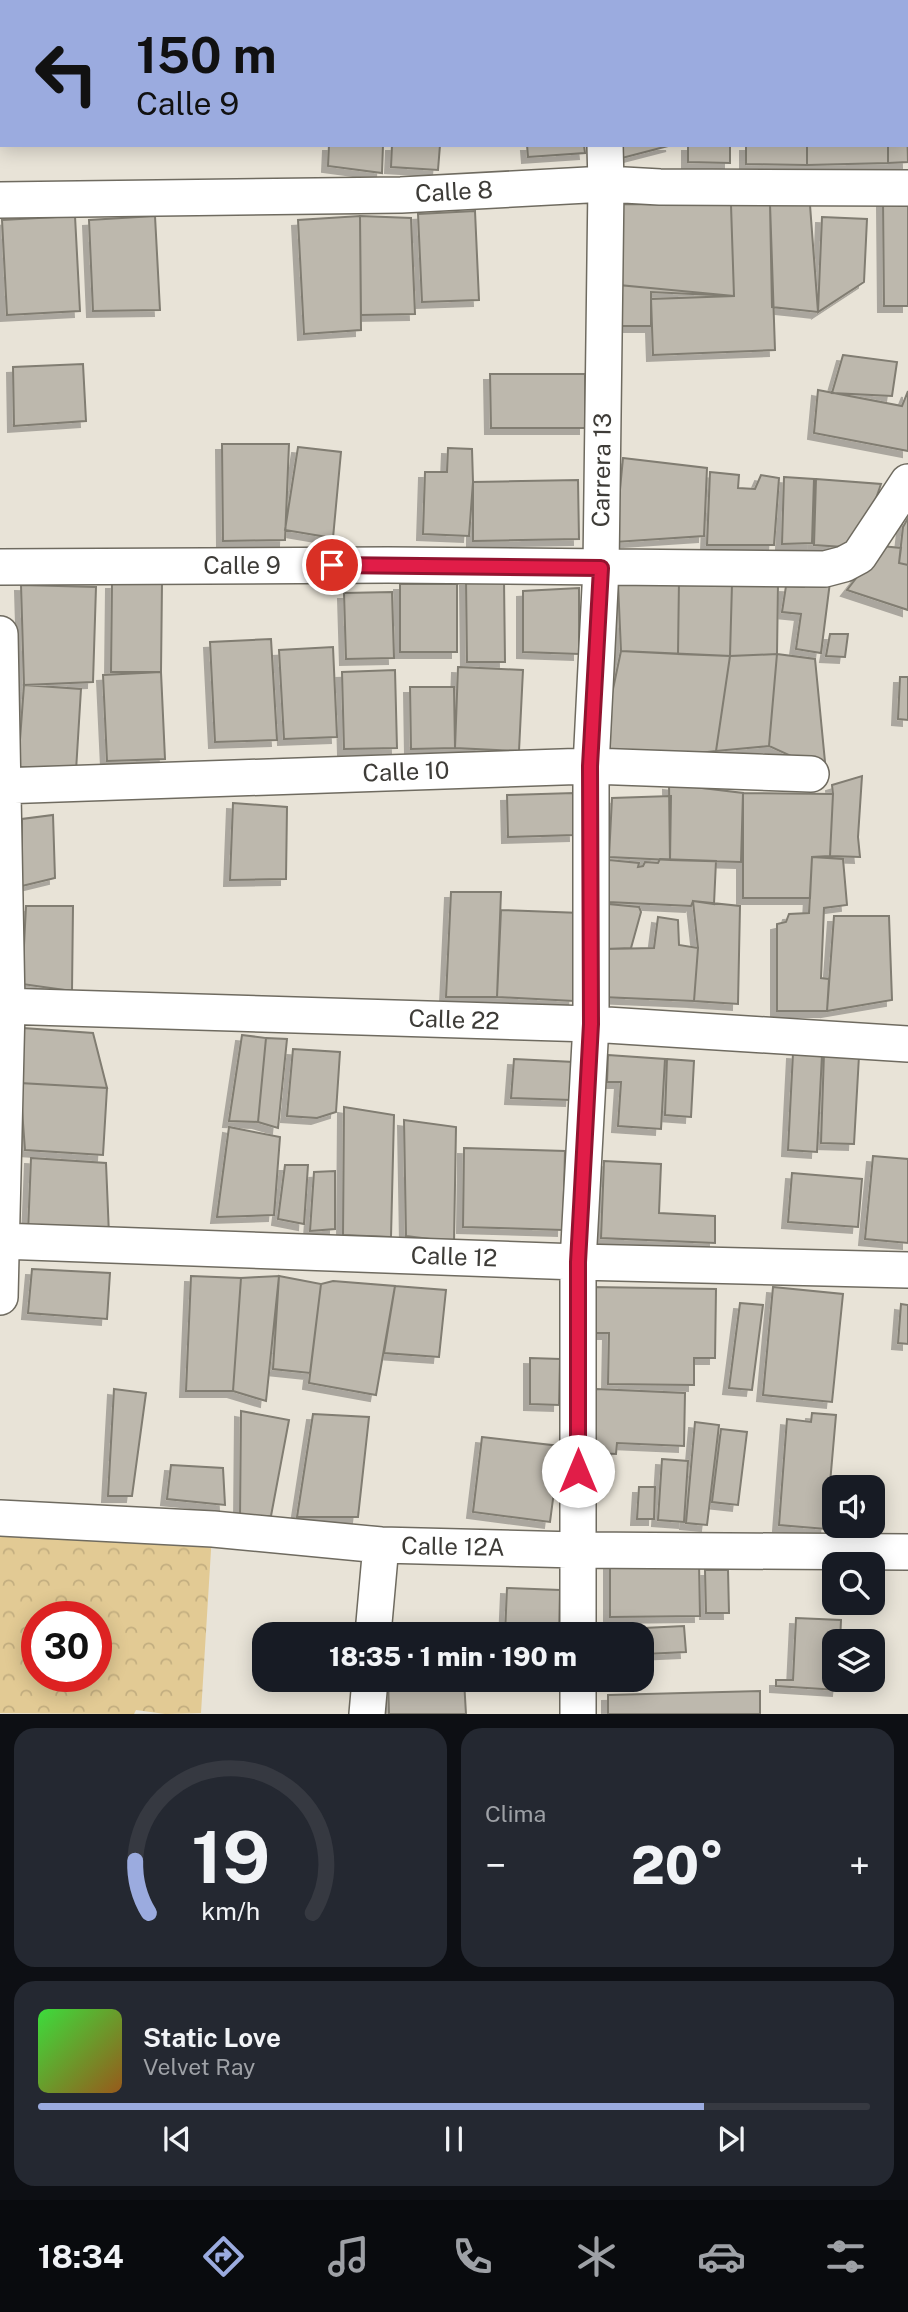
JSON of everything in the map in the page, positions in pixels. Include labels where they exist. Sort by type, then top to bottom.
[{"type":"street","name":"Carrera 13","points":[[578,1622],[578,1262],[591,1024],[590,766],[601,568],[606,184],[604,147]]},
{"type":"street","name":"Calle 8","points":[[0,200],[401,195],[606,184],[660,187],[908,188]]},
{"type":"street","name":"Calle 9","points":[[0,567],[388,565],[825,569],[844,564],[859,556],[908,482]]},
{"type":"street","points":[[0,634],[4,1007],[0,1297]]},
{"type":"street","name":"Calle 10","points":[[2,786],[590,766],[811,774]]},
{"type":"street","name":"Calle 22","points":[[4,1007],[591,1024],[908,1044]]},
{"type":"street","name":"Calle 12","points":[[1,1241],[578,1262],[908,1270]]},
{"type":"street","name":"Calle 12A","points":[[0,1518],[213,1529],[381,1545],[578,1550],[908,1552]]},
{"type":"street","points":[[374,1622],[381,1545]]},
{"type":"street","points":[[367,1713],[369,1692]]},
{"type":"street","points":[[578,1692],[578,1713]]},
{"type":"green space","points":[[0,1522],[212,1534],[201,1713],[165,1714],[136,1710],[134,1714],[0,1713]]},
{"type":"building","points":[[329,147],[383,147],[382,173],[328,166]]},
{"type":"building","points":[[392,147],[440,147],[438,170],[391,167]]},
{"type":"building","points":[[527,147],[584,147],[585,153],[528,157]]},
{"type":"building","points":[[623,147],[664,147],[622,158]]},
{"type":"building","points":[[688,147],[730,147],[730,163],[688,162]]},
{"type":"building","points":[[746,147],[807,147],[807,165],[746,164]]},
{"type":"building","points":[[807,147],[888,147],[888,163],[807,165]]},
{"type":"building","points":[[888,147],[908,147],[908,162],[888,163]]},
{"type":"building","points":[[616,197],[731,205],[734,296],[619,285]]},
{"type":"building","points":[[883,201],[908,202],[908,306],[884,306]]},
{"type":"building","points":[[619,204],[731,205],[734,296],[651,292],[651,326],[619,326]]},
{"type":"building","points":[[770,204],[810,205],[818,312],[772,307]]},
{"type":"building","points":[[770,204],[775,350],[653,355],[651,299],[734,296],[731,205]]},
{"type":"building","points":[[475,211],[479,300],[422,302],[418,214]]},
{"type":"building","points":[[75,216],[80,311],[7,315],[2,220]]},
{"type":"building","points":[[155,216],[160,310],[93,311],[89,220]]},
{"type":"building","points":[[360,216],[361,330],[304,334],[298,220]]},
{"type":"building","points":[[360,216],[411,218],[415,314],[361,315]]},
{"type":"building","points":[[822,217],[867,219],[864,282],[818,312]]},
{"type":"building","points":[[843,355],[897,362],[892,396],[832,393]]},
{"type":"building","points":[[83,364],[86,421],[14,426],[13,367]]},
{"type":"building","points":[[490,374],[585,374],[585,428],[491,428]]},
{"type":"building","points":[[818,390],[902,406],[908,391],[908,451],[814,433]]},
{"type":"building","points":[[222,444],[289,444],[285,540],[223,541]]},
{"type":"building","points":[[298,447],[341,452],[333,538],[285,530]]},
{"type":"building","points":[[448,448],[472,449],[473,482],[469,536],[423,534],[425,472],[447,472]]},
{"type":"building","points":[[623,458],[707,468],[704,536],[615,542]]},
{"type":"building","points":[[710,472],[739,475],[738,488],[755,489],[761,475],[779,478],[774,545],[707,545]]},
{"type":"building","points":[[784,477],[814,479],[812,543],[782,544]]},
{"type":"building","points":[[816,479],[881,484],[859,548],[814,545]]},
{"type":"building","points":[[578,480],[579,539],[473,541],[473,482]]},
{"type":"building","points":[[908,518],[908,565],[899,563],[903,527]]},
{"type":"building","points":[[881,546],[901,548],[899,563],[908,565],[908,610],[847,590]]},
{"type":"building","points":[[806,578],[830,582],[821,653],[796,649],[801,614],[782,612],[786,586],[804,587]]},
{"type":"building","points":[[466,580],[504,580],[505,662],[467,662]]},
{"type":"building","points":[[679,580],[678,654],[621,651],[618,583]]},
{"type":"building","points":[[679,580],[732,584],[730,656],[678,654]]},
{"type":"building","points":[[112,583],[162,583],[161,672],[111,672]]},
{"type":"building","points":[[778,583],[777,654],[730,656],[732,584]]},
{"type":"building","points":[[400,584],[457,584],[457,652],[400,652]]},
{"type":"building","points":[[21,585],[96,587],[93,682],[24,685]]},
{"type":"building","points":[[579,588],[579,654],[523,652],[523,591]]},
{"type":"building","points":[[392,592],[394,658],[346,659],[344,593]]},
{"type":"building","points":[[830,634],[848,634],[845,657],[826,656]]},
{"type":"building","points":[[271,639],[277,740],[215,742],[210,642]]},
{"type":"building","points":[[333,647],[337,737],[284,739],[279,650]]},
{"type":"building","points":[[621,651],[730,656],[716,751],[597,765]]},
{"type":"building","points":[[777,654],[769,746],[716,751],[730,656]]},
{"type":"building","points":[[777,654],[815,659],[826,772],[769,746]]},
{"type":"building","points":[[458,667],[523,670],[519,751],[455,748]]},
{"type":"building","points":[[395,670],[397,748],[344,749],[342,672]]},
{"type":"building","points":[[161,672],[165,759],[107,761],[103,675]]},
{"type":"building","points":[[900,677],[908,677],[908,720],[898,719]]},
{"type":"building","points":[[24,685],[81,689],[76,771],[18,767]]},
{"type":"building","points":[[410,687],[454,687],[455,748],[411,749]]},
{"type":"building","points":[[862,776],[858,837],[860,857],[830,856],[832,785]]},
{"type":"building","points":[[669,784],[743,793],[741,862],[670,860]]},
{"type":"building","points":[[574,793],[575,835],[508,837],[507,795]]},
{"type":"building","points":[[743,793],[833,794],[830,856],[812,857],[810,898],[743,898]]},
{"type":"building","points":[[671,796],[670,860],[609,857],[612,798]]},
{"type":"building","points":[[233,803],[287,807],[286,879],[230,880]]},
{"type":"building","points":[[53,815],[55,878],[22,886],[22,819]]},
{"type":"building","points":[[812,857],[843,859],[847,905],[824,908],[821,978],[829,979],[827,1011],[777,1011],[777,924],[786,922],[789,914],[809,913]]},
{"type":"building","points":[[660,859],[716,861],[714,904],[693,901],[691,906],[608,902],[609,860],[639,863],[638,867],[645,862],[658,863]]},
{"type":"building","points":[[451,892],[501,892],[497,997],[446,997]]},
{"type":"building","points":[[693,901],[740,906],[738,1004],[694,1001],[698,948]]},
{"type":"building","points":[[608,904],[639,907],[641,912],[631,948],[605,949]]},
{"type":"building","points":[[26,906],[73,906],[72,991],[22,984]]},
{"type":"building","points":[[501,910],[581,913],[574,1001],[497,997]]},
{"type":"building","points":[[834,916],[889,916],[892,1000],[827,1011]]},
{"type":"building","points":[[658,917],[678,920],[679,945],[698,948],[694,1001],[602,997],[605,949],[654,948]]},
{"type":"building","points":[[23,1028],[93,1033],[107,1088],[20,1083]]},
{"type":"building","points":[[242,1035],[266,1038],[258,1122],[229,1121]]},
{"type":"building","points":[[266,1038],[287,1039],[278,1128],[258,1122]]},
{"type":"building","points":[[293,1049],[340,1052],[336,1112],[317,1118],[287,1116]]},
{"type":"building","points":[[793,1053],[822,1055],[817,1152],[788,1150]]},
{"type":"building","points":[[824,1053],[859,1056],[854,1144],[821,1143]]},
{"type":"building","points":[[608,1055],[665,1059],[661,1129],[618,1126],[621,1082],[607,1082]]},
{"type":"building","points":[[514,1059],[574,1062],[571,1100],[511,1098]]},
{"type":"building","points":[[667,1059],[694,1061],[691,1117],[665,1115]]},
{"type":"building","points":[[20,1083],[107,1088],[103,1155],[25,1150]]},
{"type":"building","points":[[344,1107],[394,1115],[391,1237],[343,1235]]},
{"type":"building","points":[[404,1120],[456,1127],[454,1242],[406,1236]]},
{"type":"building","points":[[229,1127],[280,1137],[274,1215],[217,1217]]},
{"type":"building","points":[[464,1148],[565,1151],[563,1230],[463,1227]]},
{"type":"building","points":[[873,1156],[908,1159],[908,1243],[865,1239]]},
{"type":"building","points":[[31,1158],[106,1163],[109,1235],[28,1232]]},
{"type":"building","points":[[604,1161],[661,1164],[659,1213],[715,1216],[715,1243],[601,1238]]},
{"type":"building","points":[[285,1165],[308,1165],[304,1224],[278,1219]]},
{"type":"building","points":[[335,1171],[335,1229],[310,1231],[314,1172]]},
{"type":"building","points":[[792,1173],[862,1179],[858,1227],[788,1222]]},
{"type":"building","points":[[32,1269],[110,1273],[107,1319],[28,1313]]},
{"type":"building","points":[[191,1276],[241,1278],[233,1391],[186,1391]]},
{"type":"building","points":[[279,1276],[321,1284],[310,1373],[273,1369]]},
{"type":"building","points":[[279,1276],[266,1401],[233,1391],[241,1278]]},
{"type":"building","points":[[333,1281],[395,1286],[376,1395],[309,1383],[321,1284]]},
{"type":"building","points":[[395,1286],[446,1290],[439,1357],[384,1353]]},
{"type":"building","points":[[591,1287],[716,1289],[715,1358],[694,1358],[694,1385],[608,1384],[609,1333],[591,1333]]},
{"type":"building","points":[[773,1287],[843,1294],[832,1402],[763,1395]]},
{"type":"building","points":[[740,1303],[763,1305],[752,1390],[729,1388]]},
{"type":"building","points":[[901,1304],[908,1305],[908,1344],[898,1343]]},
{"type":"building","points":[[530,1358],[560,1359],[559,1405],[530,1404]]},
{"type":"building","points":[[114,1389],[146,1393],[132,1496],[108,1496]]},
{"type":"building","points":[[596,1389],[685,1393],[684,1446],[617,1443],[616,1454],[594,1453]]},
{"type":"building","points":[[241,1411],[289,1420],[271,1516],[240,1517]]},
{"type":"building","points":[[812,1413],[836,1415],[831,1475],[822,1475],[822,1529],[779,1525],[787,1419],[811,1422]]},
{"type":"building","points":[[313,1414],[369,1417],[358,1517],[297,1517]]},
{"type":"building","points":[[695,1422],[719,1425],[707,1525],[686,1523]]},
{"type":"building","points":[[721,1429],[747,1432],[738,1505],[712,1502]]},
{"type":"building","points":[[482,1437],[560,1446],[550,1522],[473,1512]]},
{"type":"building","points":[[662,1459],[688,1461],[684,1522],[658,1520]]},
{"type":"building","points":[[171,1465],[223,1468],[225,1505],[167,1499]]},
{"type":"building","points":[[639,1487],[655,1487],[654,1519],[637,1519]]},
{"type":"building","points":[[699,1563],[700,1616],[610,1617],[610,1564]]},
{"type":"building","points":[[705,1570],[728,1570],[729,1613],[706,1613]]},
{"type":"building","points":[[507,1588],[560,1590],[559,1622],[506,1622]]},
{"type":"building","points":[[796,1618],[841,1620],[841,1629],[822,1629],[822,1689],[776,1686],[776,1680],[793,1680]]},
{"type":"building","points":[[684,1626],[686,1652],[654,1654],[654,1628]]},
{"type":"building","points":[[760,1691],[760,1714],[608,1714],[608,1695]]},
{"type":"building","points":[[388,1692],[465,1692],[466,1714],[389,1714]]},
{"type":"route","points":[[332,565],[601,568],[590,766],[591,1024],[578,1262],[578,1471]]}]
